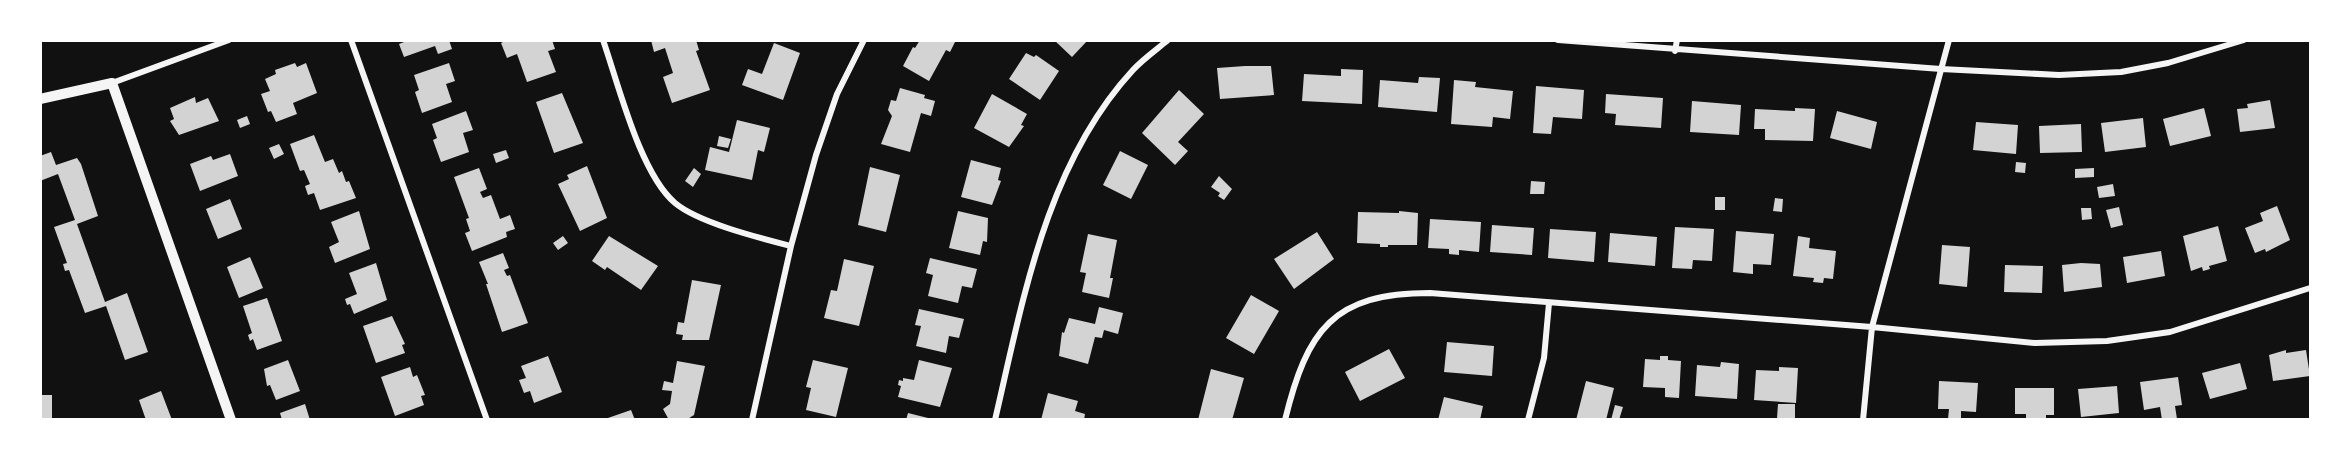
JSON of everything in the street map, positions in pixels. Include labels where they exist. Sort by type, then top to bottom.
[{"type":"street","points":[[40,99],[112,82],[229,40]]},
{"type":"street","points":[[351,40],[487,420]]},
{"type":"street","points":[[603,40],[640,146],[651,172],[663,191],[683,208],[755,237],[791,246]]},
{"type":"street","points":[[752,420],[791,246],[816,155],[837,94],[864,40]]},
{"type":"street","points":[[995,420],[1037,255],[1061,183],[1079,144],[1109,101],[1133,69],[1168,40]]},
{"type":"street","points":[[1558,40],[1675,51],[2059,75],[2121,72],[2168,63],[2244,40]]},
{"type":"street","points":[[1675,51],[1677,40]]},
{"type":"street","points":[[1863,420],[1872,327],[1949,40]]},
{"type":"street","points":[[112,82],[231,420]]},
{"type":"street","points":[[1285,420],[1296,375],[1311,345],[1330,321],[1354,305],[1385,294],[1459,295],[1872,327],[2035,343],[2107,341],[2170,332],[2310,288]]},
{"type":"street","points":[[1528,420],[1544,358],[1549,303]]},
{"type":"building","points":[[409,40],[449,40],[452,49],[438,54],[435,46],[404,57],[399,44]]},
{"type":"building","points":[[507,40],[552,40],[555,49],[548,51],[556,72],[527,82],[517,54],[507,58],[501,43]]},
{"type":"building","points":[[651,40],[696,40],[699,50],[696,51],[710,90],[672,103],[663,77],[673,73],[665,48],[654,52]]},
{"type":"building","points":[[920,40],[956,40],[950,52],[946,50],[929,81],[903,66],[913,47],[915,48]]},
{"type":"building","points":[[1054,40],[1088,40],[1072,57]]},
{"type":"building","points":[[774,43],[800,53],[783,100],[742,85],[748,69],[762,74]]},
{"type":"building","points":[[1026,53],[1034,57],[1036,55],[1059,71],[1040,100],[1009,79]]},
{"type":"building","points":[[295,63],[297,67],[306,63],[317,93],[293,103],[297,114],[276,122],[271,111],[268,112],[261,94],[270,91],[265,79],[276,74],[275,70]]},
{"type":"building","points":[[449,63],[455,81],[446,84],[452,102],[422,113],[415,92],[419,90],[414,75]]},
{"type":"building","points":[[1271,66],[1274,95],[1220,99],[1217,68]]},
{"type":"building","points":[[1341,69],[1363,70],[1362,104],[1302,101],[1304,74],[1341,76]]},
{"type":"building","points":[[1419,77],[1440,78],[1437,112],[1378,107],[1380,80],[1418,83]]},
{"type":"building","points":[[1454,80],[1476,82],[1475,87],[1513,91],[1510,119],[1493,117],[1492,127],[1451,124]]},
{"type":"building","points":[[1536,86],[1584,90],[1582,119],[1553,117],[1551,134],[1533,133]]},
{"type":"building","points":[[900,88],[925,95],[924,98],[935,101],[931,116],[921,113],[910,152],[881,144],[892,116],[888,110],[891,100],[896,101]]},
{"type":"building","points":[[1179,90],[1204,114],[1178,142],[1188,151],[1175,165],[1142,133]]},
{"type":"building","points":[[562,93],[583,143],[554,153],[536,102]]},
{"type":"building","points":[[992,94],[1027,114],[1021,125],[1024,126],[1009,147],[974,128]]},
{"type":"building","points":[[1606,94],[1663,98],[1661,128],[1615,125],[1616,114],[1605,113]]},
{"type":"building","points":[[195,97],[196,103],[208,98],[219,121],[179,135],[170,121],[174,119],[170,108]]},
{"type":"building","points":[[2270,100],[2275,128],[2240,132],[2237,109],[2248,108],[2247,104]]},
{"type":"building","points":[[1692,101],[1741,105],[1739,135],[1690,132]]},
{"type":"building","points":[[1795,108],[1815,109],[1813,141],[1765,140],[1765,129],[1754,129],[1755,109],[1795,111]]},
{"type":"building","points":[[2204,108],[2211,136],[2170,146],[2163,119]]},
{"type":"building","points":[[466,111],[473,130],[463,133],[469,152],[441,162],[433,140],[437,138],[432,124]]},
{"type":"building","points":[[1837,111],[1877,122],[1871,149],[1830,138]]},
{"type":"building","points":[[247,116],[250,124],[240,128],[237,120]]},
{"type":"building","points":[[2143,118],[2146,147],[2105,152],[2101,123]]},
{"type":"building","points":[[737,120],[770,128],[764,152],[758,150],[752,180],[705,170],[710,147],[729,152]]},
{"type":"building","points":[[1976,122],[2018,125],[2016,154],[1973,150]]},
{"type":"building","points":[[2081,124],[2082,152],[2040,153],[2039,126]]},
{"type":"building","points":[[314,135],[325,162],[333,159],[339,173],[342,171],[346,182],[349,181],[356,198],[320,210],[314,193],[308,195],[305,186],[310,184],[304,170],[300,171],[290,144]]},
{"type":"building","points":[[719,136],[731,139],[728,148],[717,146]]},
{"type":"building","points":[[279,144],[284,154],[274,159],[269,148]]},
{"type":"building","points":[[506,150],[509,158],[496,163],[493,154]]},
{"type":"building","points":[[1120,151],[1148,165],[1131,199],[1103,185]]},
{"type":"building","points":[[51,152],[56,165],[77,158],[81,164],[98,216],[77,224],[105,302],[127,293],[148,352],[125,360],[106,306],[85,313],[69,270],[65,271],[63,264],[67,263],[54,227],[75,220],[58,174],[40,181],[40,156]]},
{"type":"building","points":[[230,154],[238,176],[200,191],[190,164],[211,156],[213,160]]},
{"type":"building","points":[[971,160],[1001,168],[998,180],[1001,181],[992,205],[961,197]]},
{"type":"building","points":[[2016,162],[2026,163],[2025,173],[2015,172]]},
{"type":"building","points":[[587,166],[607,218],[580,231],[558,184],[569,179],[567,175]]},
{"type":"building","points":[[870,167],[900,175],[886,232],[858,225]]},
{"type":"building","points":[[479,168],[487,189],[480,192],[483,198],[491,195],[500,219],[510,215],[515,229],[506,232],[507,237],[472,251],[465,233],[470,231],[466,219],[469,218],[454,177]]},
{"type":"building","points":[[694,168],[701,174],[693,187],[685,181]]},
{"type":"building","points":[[2094,168],[2094,177],[2075,178],[2075,169]]},
{"type":"building","points":[[1219,176],[1232,189],[1224,200],[1218,196],[1220,193],[1211,187]]},
{"type":"building","points":[[1531,181],[1545,182],[1544,194],[1530,194]]},
{"type":"building","points":[[2113,184],[2115,196],[2099,198],[2097,187]]},
{"type":"building","points":[[1715,197],[1725,197],[1725,210],[1715,210]]},
{"type":"building","points":[[1775,198],[1783,199],[1782,212],[1773,211]]},
{"type":"building","points":[[230,199],[242,229],[218,239],[206,209]]},
{"type":"building","points":[[2277,206],[2290,240],[2266,252],[2265,249],[2255,253],[2245,228],[2263,221],[2260,213]]},
{"type":"building","points":[[2119,207],[2123,225],[2111,228],[2106,210]]},
{"type":"building","points":[[2081,208],[2091,208],[2092,219],[2082,220]]},
{"type":"building","points":[[359,211],[370,249],[335,263],[329,247],[339,242],[331,222]]},
{"type":"building","points":[[958,211],[988,218],[987,242],[983,241],[980,255],[949,248]]},
{"type":"building","points":[[1399,211],[1418,213],[1417,245],[1380,247],[1380,244],[1357,243],[1358,212],[1399,213]]},
{"type":"building","points":[[1430,219],[1481,222],[1479,252],[1459,250],[1459,255],[1449,254],[1449,249],[1428,248]]},
{"type":"building","points":[[1492,225],[1534,228],[1532,255],[1490,252]]},
{"type":"building","points":[[2218,226],[2227,261],[2209,266],[2210,269],[2203,271],[2202,267],[2191,271],[2183,236]]},
{"type":"building","points":[[1675,227],[1714,229],[1712,261],[1693,260],[1692,269],[1672,268]]},
{"type":"building","points":[[1550,229],[1596,232],[1594,262],[1548,258]]},
{"type":"building","points":[[1736,231],[1774,234],[1771,265],[1753,264],[1753,274],[1733,272]]},
{"type":"building","points":[[1317,232],[1334,259],[1294,289],[1274,259]]},
{"type":"building","points":[[1610,233],[1657,237],[1655,266],[1608,262]]},
{"type":"building","points":[[1088,234],[1117,240],[1109,298],[1082,292],[1086,273],[1080,272]]},
{"type":"building","points":[[563,236],[568,243],[558,250],[553,243]]},
{"type":"building","points":[[609,236],[658,266],[641,290],[607,267],[605,270],[592,261]]},
{"type":"building","points":[[1798,236],[1810,238],[1809,248],[1836,251],[1833,279],[1824,278],[1823,283],[1813,282],[1814,278],[1793,276]]},
{"type":"building","points":[[1942,245],[1970,247],[1967,287],[1939,284]]},
{"type":"building","points":[[2161,251],[2165,276],[2127,283],[2123,257]]},
{"type":"building","points":[[503,253],[509,268],[504,270],[507,276],[510,275],[528,323],[502,332],[479,262]]},
{"type":"building","points":[[250,257],[263,288],[239,298],[227,267]]},
{"type":"building","points":[[930,258],[977,269],[972,288],[962,286],[958,303],[928,296],[933,275],[926,273]]},
{"type":"building","points":[[844,259],[874,266],[859,326],[824,318],[831,290],[837,291]]},
{"type":"building","points":[[376,263],[387,300],[354,314],[345,299],[357,294],[349,273]]},
{"type":"building","points":[[2100,264],[2102,287],[2064,292],[2062,265]]},
{"type":"building","points":[[2005,265],[2043,266],[2042,293],[2004,292]]},
{"type":"building","points":[[692,280],[721,285],[709,340],[682,340],[683,335],[676,334],[678,322],[684,323]]},
{"type":"building","points":[[1251,295],[1279,311],[1254,354],[1226,338]]},
{"type":"building","points":[[267,298],[282,341],[257,350],[253,339],[250,341],[248,335],[252,333],[243,306]]},
{"type":"building","points":[[1099,307],[1123,313],[1118,334],[1104,330],[1102,338],[1095,337],[1088,364],[1059,356],[1062,332],[1064,333],[1069,318],[1095,324]]},
{"type":"building","points":[[919,309],[964,319],[959,338],[949,336],[946,353],[916,346],[921,326],[915,325]]},
{"type":"building","points":[[392,316],[405,344],[402,345],[405,353],[376,363],[363,326]]},
{"type":"building","points":[[1447,342],[1494,346],[1492,376],[1444,372]]},
{"type":"building","points":[[1389,349],[1405,378],[1360,401],[1345,372]]},
{"type":"building","points":[[2286,350],[2286,353],[2306,350],[2310,376],[2273,381],[2269,355]]},
{"type":"building","points":[[548,356],[562,392],[534,403],[530,391],[524,393],[519,380],[526,378],[521,366]]},
{"type":"building","points":[[1660,356],[1668,356],[1668,360],[1681,361],[1679,398],[1665,397],[1665,388],[1643,387],[1645,359],[1660,360]]},
{"type":"building","points":[[288,360],[300,391],[276,400],[270,385],[267,386],[264,369]]},
{"type":"building","points":[[813,360],[848,368],[836,417],[806,410],[811,388],[806,387]]},
{"type":"building","points":[[919,360],[952,368],[940,407],[898,397],[901,386],[898,385],[899,380],[903,381],[903,378],[914,380]]},
{"type":"building","points":[[677,361],[705,366],[694,415],[686,420],[669,420],[663,409],[670,404],[672,391],[662,390],[664,381],[673,383]]},
{"type":"building","points":[[1721,362],[1739,364],[1737,399],[1695,396],[1697,365],[1720,367]]},
{"type":"building","points":[[2240,363],[2247,389],[2210,399],[2202,373]]},
{"type":"building","points":[[410,367],[413,377],[417,375],[425,395],[421,396],[424,405],[395,416],[381,377]]},
{"type":"building","points":[[1779,367],[1798,368],[1796,403],[1754,400],[1756,370],[1779,371]]},
{"type":"building","points":[[1211,369],[1244,378],[1232,420],[1198,420]]},
{"type":"building","points":[[2178,377],[2182,405],[2175,406],[2177,419],[2162,420],[2160,407],[2144,410],[2140,382]]},
{"type":"building","points":[[1586,381],[1614,388],[1606,420],[1576,420]]},
{"type":"building","points":[[1939,381],[1978,383],[1976,412],[1961,411],[1961,420],[1948,419],[1949,409],[1938,409]]},
{"type":"building","points":[[2117,386],[2119,413],[2081,417],[2078,389]]},
{"type":"building","points":[[2015,388],[2054,388],[2054,415],[2046,415],[2046,420],[2026,420],[2026,414],[2015,414]]},
{"type":"building","points":[[161,391],[172,420],[146,420],[139,400]]},
{"type":"building","points":[[1048,393],[1078,401],[1075,411],[1085,414],[1084,420],[1041,420]]},
{"type":"building","points":[[40,395],[52,395],[52,418],[40,418]]},
{"type":"building","points":[[1444,397],[1483,406],[1480,420],[1438,420]]},
{"type":"building","points":[[305,404],[310,420],[282,420],[280,413]]},
{"type":"building","points":[[1778,404],[1795,404],[1795,419],[1777,418]]},
{"type":"building","points":[[1615,405],[1623,407],[1619,420],[1611,420]]},
{"type":"building","points":[[631,410],[635,420],[605,420],[605,419]]},
{"type":"building","points":[[908,413],[932,419],[932,420],[906,420]]}]
